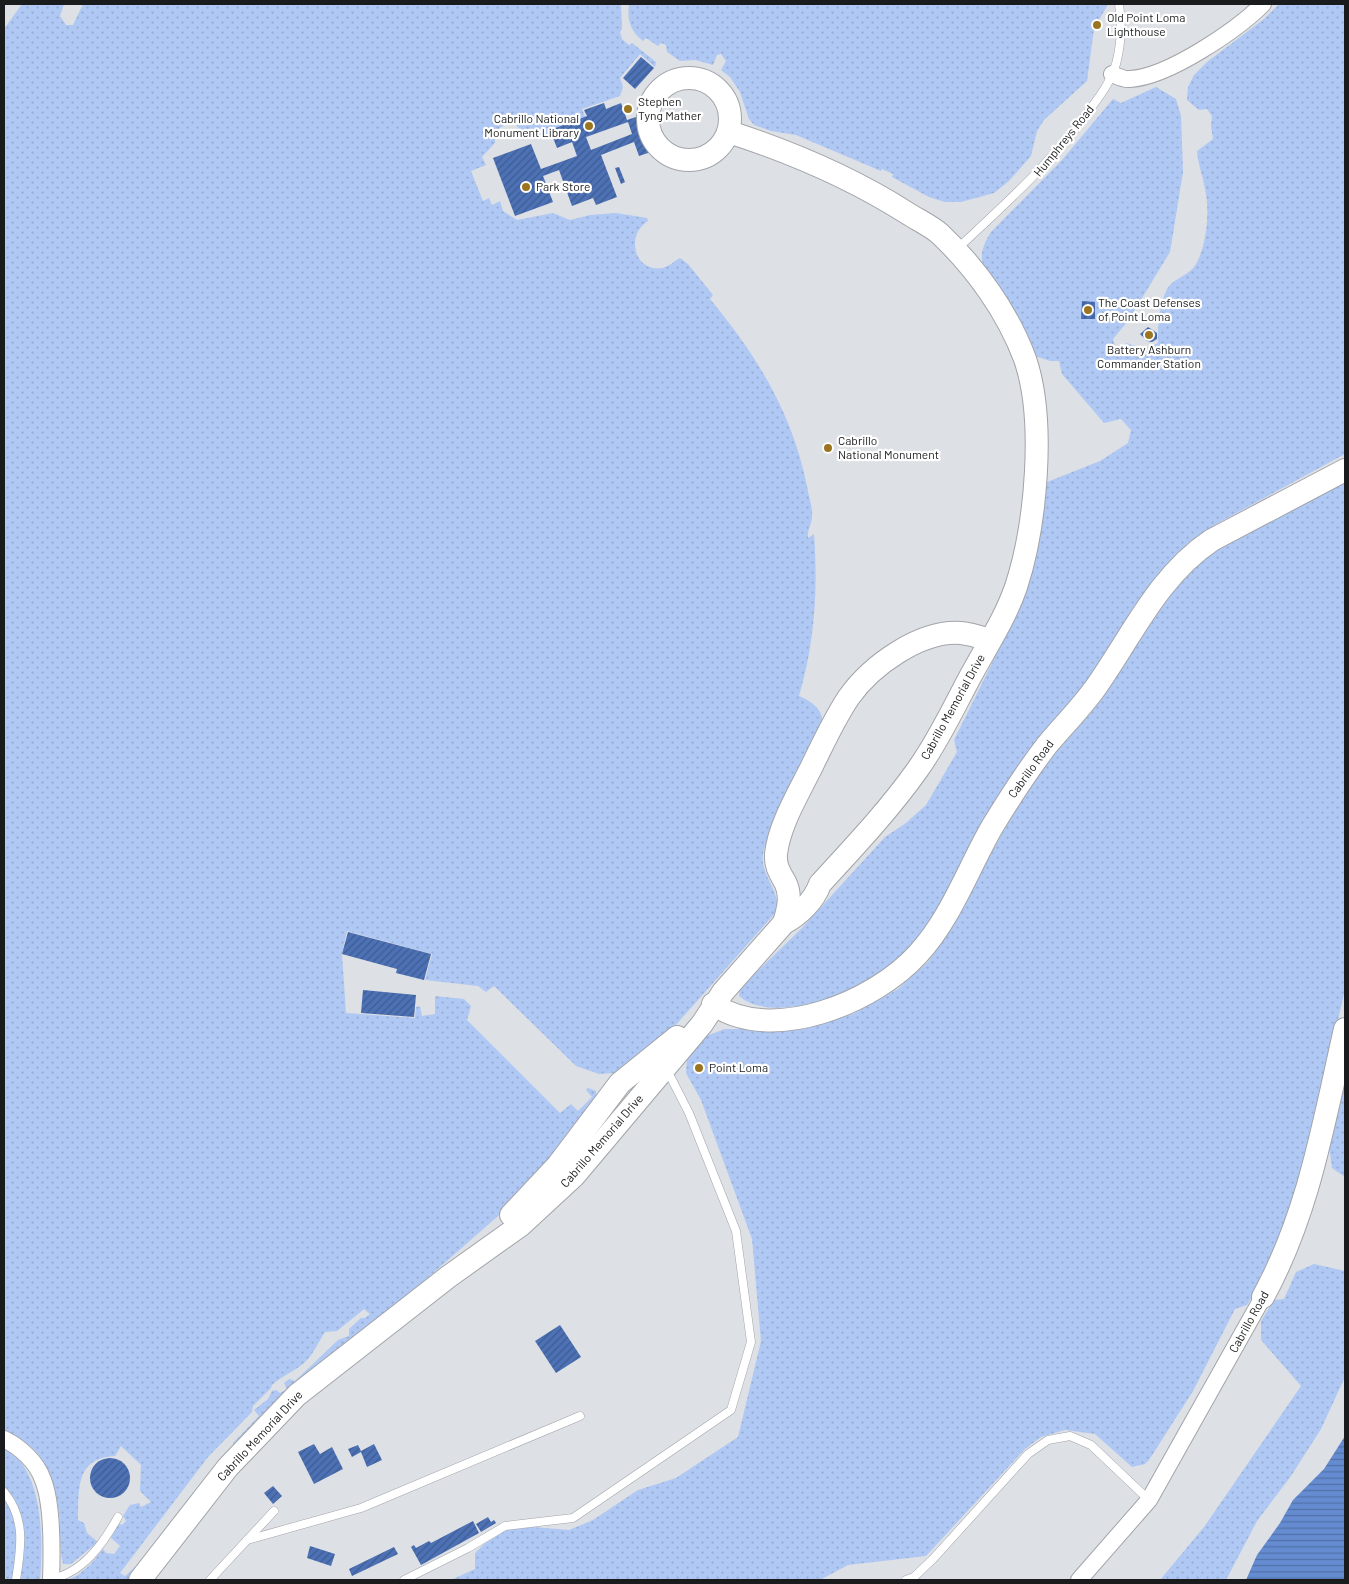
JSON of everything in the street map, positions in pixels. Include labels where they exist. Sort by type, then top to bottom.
[{"type":"street","points":[[1112,74],[1129,80],[1158,73],[1201,50],[1253,14],[1263,4]]},
{"type":"street","points":[[729,132],[771,146],[876,193],[939,233],[983,283],[1001,310],[1026,361],[1035,410],[1036,470],[1030,528],[1015,589],[990,640]]},
{"type":"street","name":"Cabrillo Road","points":[[713,1004],[723,1012],[746,1017],[778,1019],[807,1016],[854,1001],[898,974],[919,954],[939,926],[986,839],[1027,773],[1086,701],[1154,598],[1179,566],[1202,546],[1226,531],[1345,470]]},
{"type":"street","name":"Cabrillo Memorial Drive","points":[[448,1277],[476,1247],[538,1188],[620,1083],[650,1061],[713,1004],[784,923],[795,917],[815,895],[820,884],[879,818],[920,767],[990,640],[959,633],[932,638],[900,651],[860,683],[837,718],[788,818],[776,854],[776,865],[786,887],[789,900],[784,923]]},
{"type":"street","points":[[781,877],[790,883],[805,887],[820,884]]},
{"type":"street","name":"Cabrillo Memorial Drive","points":[[140,1580],[228,1467],[296,1395],[448,1277],[521,1225],[550,1200],[595,1153],[666,1068],[702,1024],[713,1004]]},
{"type":"street","name":"Cabrillo Road","points":[[1079,1580],[1149,1500],[1264,1297],[1285,1254],[1301,1213],[1345,1029]]},
{"type":"street","points":[[4,1439],[18,1446],[32,1462],[43,1480],[50,1520],[49,1580]]},
{"type":"lane","name":"Humphreys Road","points":[[955,250],[1030,182],[1062,147],[1105,90],[1112,74],[1120,40],[1118,4]]},
{"type":"lane","points":[[404,1580],[468,1548],[505,1526],[573,1518],[731,1410],[752,1342],[736,1231],[689,1113],[666,1068]]},
{"type":"lane","points":[[247,1540],[361,1508],[580,1416]]},
{"type":"lane","points":[[906,1580],[914,1577],[933,1558],[1028,1454],[1048,1440],[1070,1436],[1091,1445],[1149,1500]]},
{"type":"lane","points":[[4,1492],[14,1504],[22,1544],[16,1580]]},
{"type":"lane","points":[[210,1580],[274,1511]]},
{"type":"lane","points":[[49,1580],[61,1577],[78,1568],[106,1538],[118,1517]]},
{"type":"shaded area","points":[[22,4],[64,4],[60,16],[66,25],[73,25],[83,4],[621,4],[622,29],[620,32],[622,39],[629,45],[632,43],[656,62],[655,67],[640,54],[620,78],[623,87],[620,96],[582,109],[585,117],[550,130],[551,134],[538,137],[524,135],[514,125],[507,124],[503,126],[495,132],[495,143],[482,157],[486,165],[471,171],[483,201],[489,198],[492,205],[500,201],[503,211],[517,220],[553,213],[570,220],[590,215],[616,213],[647,218],[648,221],[641,227],[635,243],[639,259],[645,265],[653,268],[663,268],[680,258],[688,264],[713,295],[710,299],[743,342],[771,386],[792,434],[800,459],[812,509],[808,538],[814,534],[816,575],[814,615],[809,656],[799,696],[815,706],[820,712],[823,721],[782,804],[764,851],[764,869],[776,897],[777,911],[666,1036],[614,1073],[599,1074],[576,1066],[494,986],[486,992],[478,986],[425,980],[432,954],[347,931],[342,954],[346,1013],[415,1018],[416,1007],[420,1006],[422,1016],[435,1014],[435,996],[464,999],[471,1006],[467,1020],[560,1113],[571,1104],[578,1111],[592,1097],[586,1090],[588,1088],[596,1091],[596,1098],[515,1201],[233,1449],[233,1443],[259,1416],[254,1410],[268,1399],[272,1391],[276,1390],[280,1393],[287,1389],[284,1383],[289,1379],[295,1381],[338,1340],[349,1336],[349,1329],[361,1318],[365,1318],[370,1314],[364,1309],[337,1331],[325,1332],[305,1362],[272,1385],[253,1406],[252,1412],[208,1457],[120,1573],[125,1576],[146,1557],[132,1580],[67,1580],[78,1575],[91,1564],[103,1549],[106,1553],[114,1554],[120,1546],[111,1538],[118,1523],[122,1525],[126,1521],[123,1516],[130,1505],[139,1503],[141,1507],[151,1502],[140,1491],[141,1465],[121,1446],[115,1456],[92,1462],[86,1469],[80,1487],[78,1520],[84,1523],[87,1533],[98,1542],[71,1564],[63,1564],[57,1499],[50,1474],[37,1453],[28,1444],[4,1431],[4,29]]},
{"type":"shaded area","points":[[629,4],[1108,4],[1094,29],[1087,81],[1044,120],[1037,131],[1031,156],[1009,181],[994,193],[961,202],[945,202],[929,197],[892,177],[893,174],[882,169],[881,171],[796,135],[771,131],[754,125],[749,119],[740,92],[730,77],[721,70],[726,61],[721,54],[717,55],[713,65],[695,60],[680,61],[667,52],[666,45],[661,43],[658,46],[646,38],[643,41],[630,25]]},
{"type":"shaded area","points":[[1279,4],[1345,4],[1345,454],[1218,523],[1188,543],[1154,580],[927,925],[897,959],[863,984],[828,998],[789,1007],[770,1008],[753,1004],[739,996],[740,988],[802,928],[885,837],[906,823],[926,805],[957,752],[954,740],[1013,621],[1032,572],[1047,482],[1100,461],[1128,443],[1131,430],[1121,419],[1104,423],[1062,374],[1059,361],[1050,361],[1032,355],[985,272],[982,256],[988,237],[1062,160],[1113,99],[1121,103],[1156,87],[1176,99],[1181,116],[1183,172],[1170,252],[1128,321],[1113,339],[1116,351],[1127,343],[1143,348],[1158,343],[1160,314],[1166,292],[1172,283],[1194,267],[1200,256],[1205,237],[1207,207],[1197,151],[1213,139],[1212,116],[1207,109],[1199,110],[1187,100],[1188,87],[1194,75],[1207,62],[1264,19]]},
{"type":"shaded area","points":[[1345,482],[1345,990],[1292,1216],[1272,1260],[1260,1276],[1259,1286],[1247,1305],[1235,1309],[1193,1391],[1149,1460],[1145,1464],[1132,1467],[1095,1434],[1065,1430],[1041,1437],[1025,1449],[926,1556],[848,1565],[820,1580],[451,1580],[475,1569],[475,1553],[484,1544],[506,1530],[533,1527],[569,1530],[593,1520],[638,1490],[676,1478],[738,1437],[761,1341],[752,1239],[701,1100],[686,1073],[687,1058],[706,1036],[725,1029],[803,1029],[853,1014],[898,989],[928,962],[945,936],[1021,800],[1054,755],[1090,714],[1127,661],[1170,590],[1206,556]]},
{"type":"shaded area","points":[[1345,1061],[1345,1177],[1332,1168],[1328,1137]]},
{"type":"shaded area","points":[[1314,1264],[1345,1271],[1345,1377],[1321,1429],[1291,1476],[1257,1521],[1226,1580],[1160,1580],[1204,1527],[1301,1386],[1261,1340],[1261,1321],[1274,1300],[1284,1299],[1296,1272]]},
{"type":"shaded area","points":[[1345,1436],[1345,1580],[1246,1580],[1257,1555],[1280,1523],[1293,1500],[1324,1469]]},
{"type":"shaded area","points":[[4,1448],[19,1460],[33,1486],[40,1517],[40,1580],[4,1580]]},
{"type":"building","points":[[641,57],[654,68],[635,89],[623,78]]},
{"type":"building","points":[[604,103],[606,109],[621,103],[627,120],[639,116],[641,134],[651,152],[639,156],[634,142],[601,155],[617,197],[596,205],[593,198],[572,206],[559,170],[543,176],[553,202],[515,216],[493,158],[531,144],[541,169],[577,156],[572,142],[557,148],[550,130],[587,116],[584,110]],"holes":[[[628,122],[632,134],[591,150],[586,137]]]},
{"type":"building","points":[[619,167],[625,182],[621,184],[615,168]]},
{"type":"building","name":"The Coast Defenses of Point Loma","points":[[1082,301],[1095,302],[1095,319],[1081,319]]},
{"type":"building","name":"Battery Ashburn Commander Station","points":[[1148,327],[1157,333],[1157,339],[1152,342],[1147,341],[1140,334]]},
{"type":"building","points":[[348,932],[431,954],[424,980],[396,973],[397,969],[342,954]]},
{"type":"building","points":[[363,990],[416,995],[414,1017],[361,1013]]},
{"type":"building","points":[[560,1325],[581,1357],[556,1373],[535,1341]]},
{"type":"building","points":[[314,1444],[320,1454],[332,1447],[343,1469],[314,1484],[298,1452]]},
{"type":"building","points":[[374,1444],[382,1460],[367,1467],[361,1452],[352,1457],[348,1449],[358,1445],[361,1451]]},
{"type":"building","points":[[114,1458],[121,1461],[127,1467],[130,1478],[129,1486],[121,1495],[114,1498],[106,1498],[99,1495],[91,1486],[90,1474],[93,1467],[102,1459]]},
{"type":"building","points":[[273,1486],[282,1496],[273,1504],[264,1493]]},
{"type":"building","points":[[488,1517],[491,1522],[494,1520],[496,1523],[481,1532],[476,1524]]},
{"type":"building","points":[[473,1521],[479,1533],[421,1565],[411,1547],[414,1545],[416,1548],[429,1541],[431,1543]]},
{"type":"building","points":[[310,1546],[335,1554],[331,1566],[307,1558]]},
{"type":"building","points":[[394,1547],[398,1554],[352,1576],[349,1569]]},
{"type":"place","name":"Old Point Loma Lighthouse","points":[[1097,25]]},
{"type":"place","name":"Stephen Tyng Mather","points":[[628,109]]},
{"type":"place","name":"Cabrillo National Monument Library","points":[[589,126]]},
{"type":"place","name":"Park Store","points":[[526,187]]},
{"type":"place","name":"The Coast Defenses of Point Loma","points":[[1088,310]]},
{"type":"place","name":"Battery Ashburn Commander Station","points":[[1149,335]]},
{"type":"place","name":"Cabrillo National Monument","points":[[828,448]]},
{"type":"place","name":"Point Loma","points":[[699,1068]]}]
